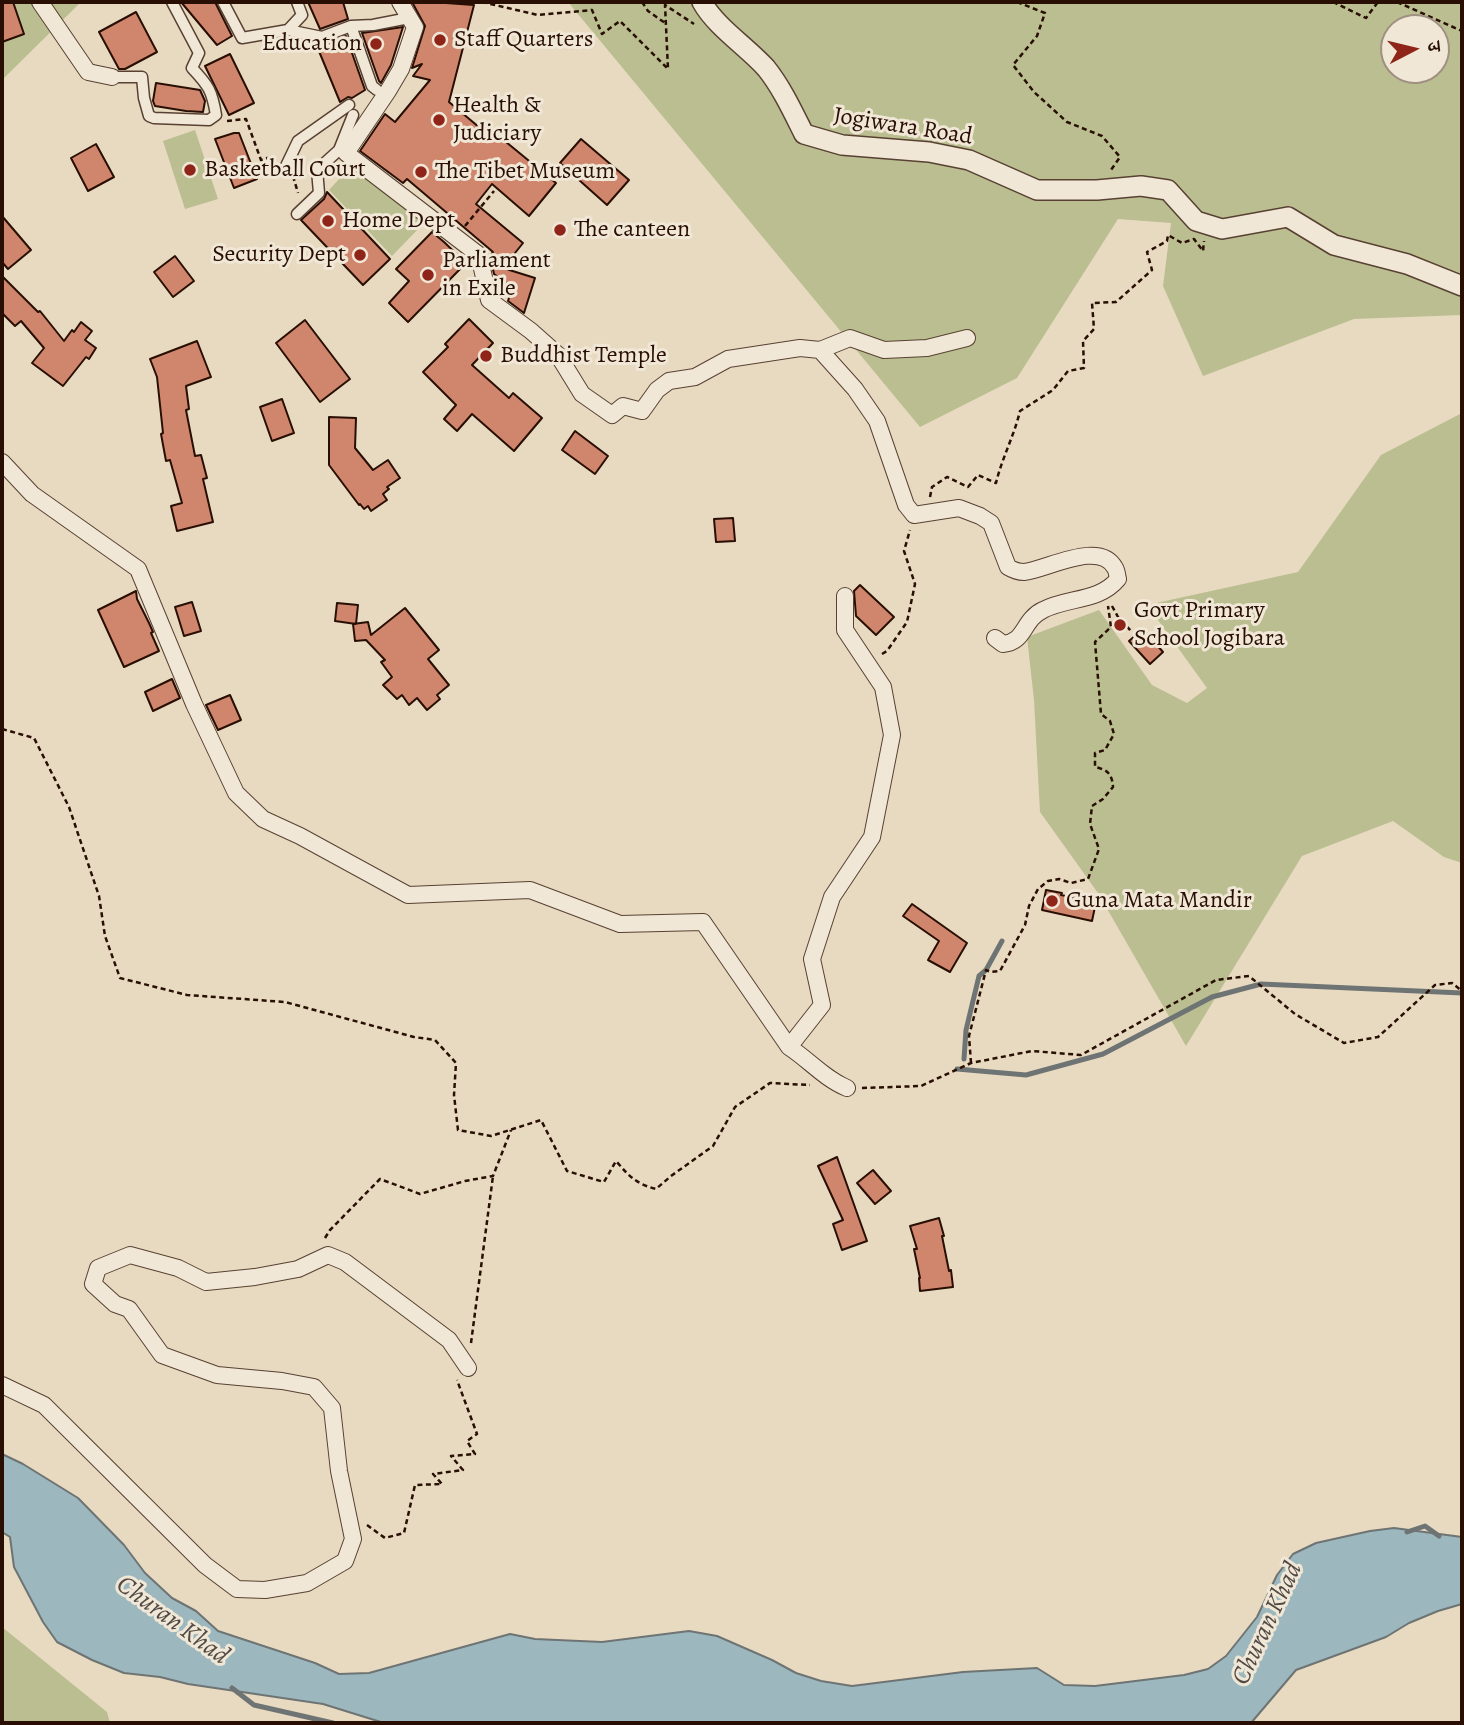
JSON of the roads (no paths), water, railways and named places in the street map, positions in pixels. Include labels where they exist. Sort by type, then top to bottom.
[{"type":"street","points":[[40,2],[88,72],[112,77],[142,77],[149,116],[209,120],[216,115],[212,94],[192,68],[199,52],[173,2]]},
{"type":"street","points":[[223,2],[242,38],[288,30],[322,37],[351,26],[409,18]]},
{"type":"street","points":[[288,30],[302,15],[298,2]]},
{"type":"street","points":[[400,2],[415,27],[401,69],[346,153],[479,255],[489,300],[558,355],[582,394],[612,415],[623,406],[642,411],[657,390],[669,381],[695,377],[727,359],[800,348],[820,351],[850,338],[884,349],[927,348],[967,338]]},
{"type":"street","name":"Jogiwara Road","points":[[702,2],[708,13],[767,70],[804,134],[842,145],[929,152],[969,160],[1037,190],[1097,190],[1142,186],[1168,190],[1196,220],[1222,229],[1288,217],[1334,245],[1407,264],[1462,286]]},
{"type":"street","points":[[351,26],[372,86],[377,90]]},
{"type":"street","points":[[286,166],[298,141],[351,110],[339,150],[317,170],[319,192],[297,214]]},
{"type":"street","points":[[820,351],[855,389],[877,421],[906,505],[914,515],[959,508],[980,516],[991,523],[1008,567],[1016,571],[1026,572],[1085,556],[1106,559],[1115,567],[1118,579],[1096,596],[1040,611],[1011,644],[1003,645],[995,638]]},
{"type":"street","points":[[2,462],[32,494],[138,569],[194,704],[236,793],[263,819],[300,836],[408,895],[530,890],[620,924],[703,922],[789,1047],[833,1082],[847,1088]]},
{"type":"street","points":[[789,1047],[822,1005],[812,960],[832,897],[872,837],[892,735],[883,687],[845,630],[845,596]]},
{"type":"street","points":[[2,1385],[44,1405],[205,1564],[237,1589],[265,1590],[307,1583],[345,1561],[353,1539],[339,1471],[332,1408],[314,1387],[218,1375],[162,1355],[130,1309],[115,1304],[93,1284],[98,1268],[130,1255],[177,1268],[206,1282],[298,1269],[328,1255],[345,1262],[449,1340],[468,1368]]},
{"type":"water","points":[[2,1454],[78,1498],[124,1545],[145,1573],[172,1598],[196,1611],[218,1631],[315,1663],[339,1674],[369,1673],[510,1634],[535,1639],[602,1642],[689,1631],[717,1636],[796,1673],[821,1681],[852,1686],[963,1672],[1037,1668],[1064,1685],[1095,1686],[1184,1675],[1208,1669],[1226,1656],[1257,1617],[1277,1575],[1293,1554],[1316,1543],[1394,1528],[1462,1537],[1462,1604],[1409,1623],[1386,1637],[1296,1670],[1251,1723],[384,1723],[323,1704],[124,1673],[57,1642],[43,1622],[14,1567],[10,1537],[2,1532]]},
{"type":"waterway","points":[[964,1059],[966,1030],[979,976],[986,970],[1002,941]]},
{"type":"waterway","points":[[957,1069],[1026,1075],[1103,1054],[1212,997],[1261,984],[1462,993]]},
{"type":"waterway","name":"Churan Khad","points":[[1407,1532],[1425,1526],[1439,1536]]},
{"type":"waterway","name":"Churan Khad","points":[[232,1688],[254,1705],[333,1723]]},
{"type":"place","name":"Staff Quarters","points":[[440,40]]},
{"type":"place","name":"Education","points":[[376,44]]},
{"type":"place","name":"Health & Judiciary","points":[[439,120]]},
{"type":"place","name":"Basketball Court","points":[[190,170]]},
{"type":"place","name":"The Tibet Museum","points":[[421,172]]},
{"type":"place","name":"Home Dept","points":[[328,221]]},
{"type":"place","name":"The canteen","points":[[560,230]]},
{"type":"place","name":"Security Dept","points":[[360,255]]},
{"type":"place","name":"Parliament in Exile","points":[[428,275]]},
{"type":"place","name":"Buddhist Temple","points":[[486,356]]},
{"type":"place","name":"Govt Primary School Jogibara","points":[[1120,625]]},
{"type":"place","name":"Guna Mata Mandir","points":[[1052,901]]}]
